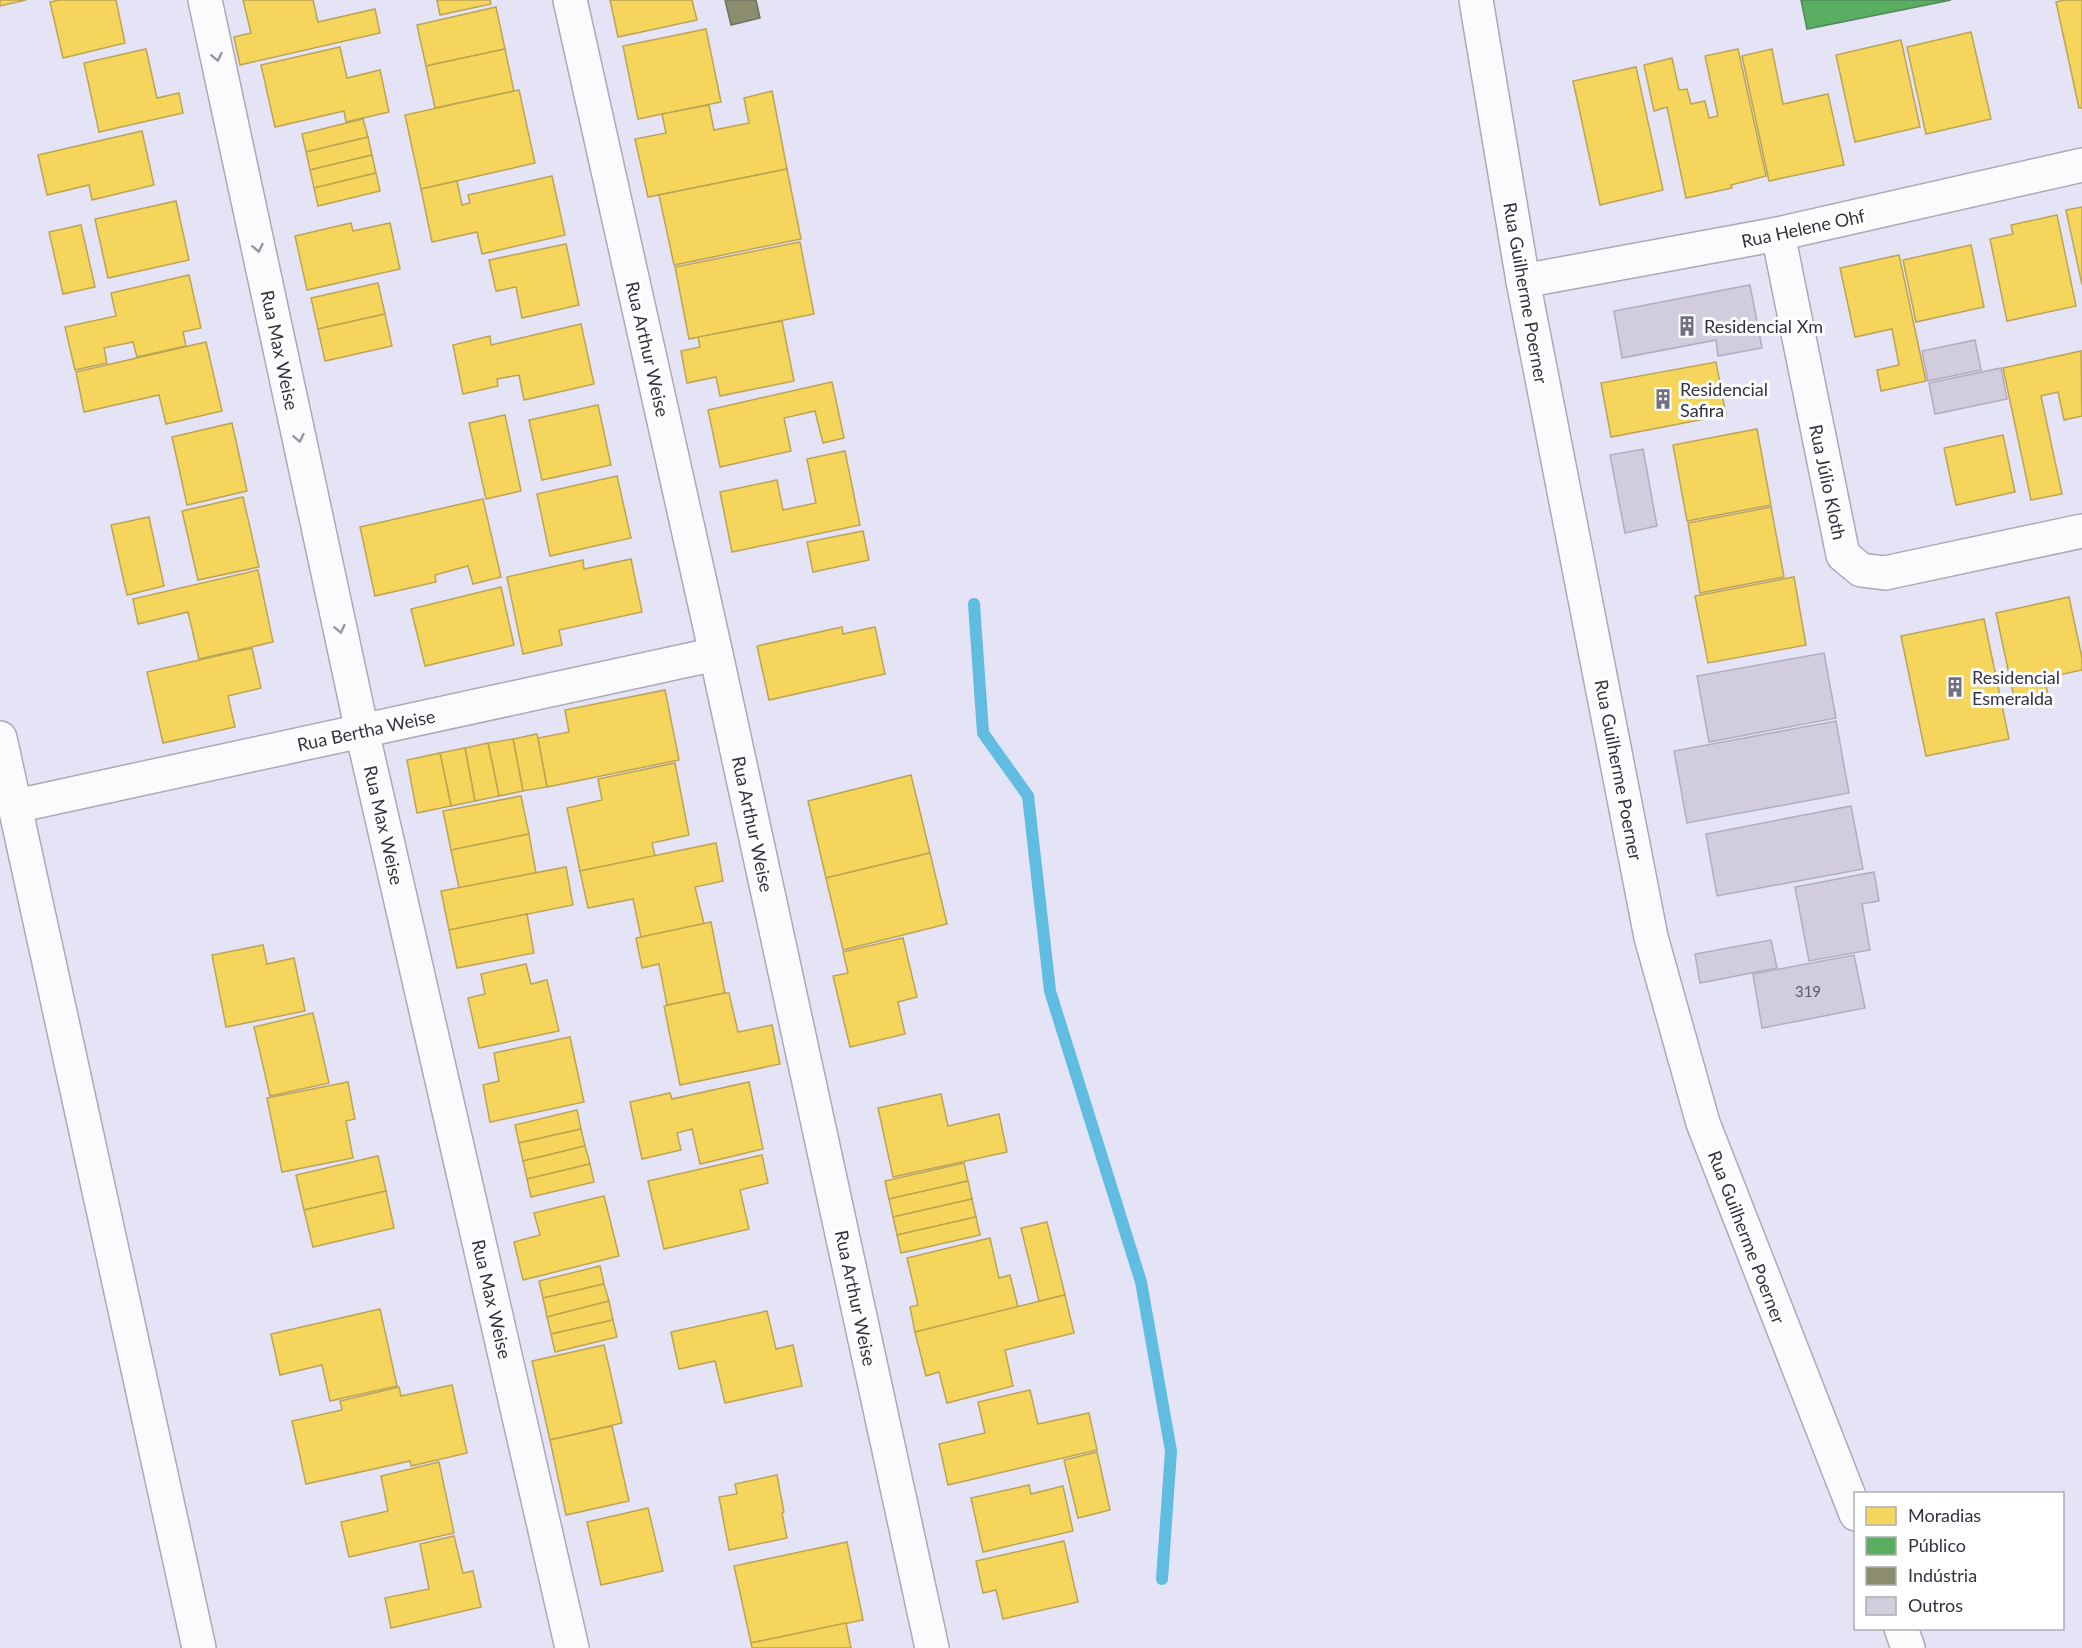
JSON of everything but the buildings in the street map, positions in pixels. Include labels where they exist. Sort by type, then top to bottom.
[{"type":"street","name":"Rua Max Weise","points":[[205,0],[362,731],[572,1648]]},
{"type":"street","name":"Rua Arthur Weise","points":[[570,0],[716,654],[932,1648]]},
{"type":"street","name":"Rua Guilherme Poerner","points":[[1476,0],[1522,281],[1651,937],[1703,1124],[1854,1509]]},
{"type":"street","name":"Rua Helene Ohf","points":[[1522,281],[1778,234],[2082,165]]},
{"type":"street","name":"Rua Júlio Kloth","points":[[1778,234],[1843,555],[1861,570],[1885,573],[2082,531]]},
{"type":"street","name":"Rua Bertha Weise","points":[[16,806],[716,654]]},
{"type":"street","points":[[0,738],[199,1648]]},
{"type":"street","points":[[1901,1630],[1908,1648]]},
{"type":"waterway","points":[[974,604],[983,733],[1028,796],[1050,991],[1141,1282],[1171,1451],[1162,1579]]},
{"type":"place","name":"Residencial Xm","points":[[1687,326]]},
{"type":"place","name":"Residencial Safira","points":[[1663,399]]},
{"type":"place","name":"Residencial Esmeralda","points":[[1955,687]]}]
